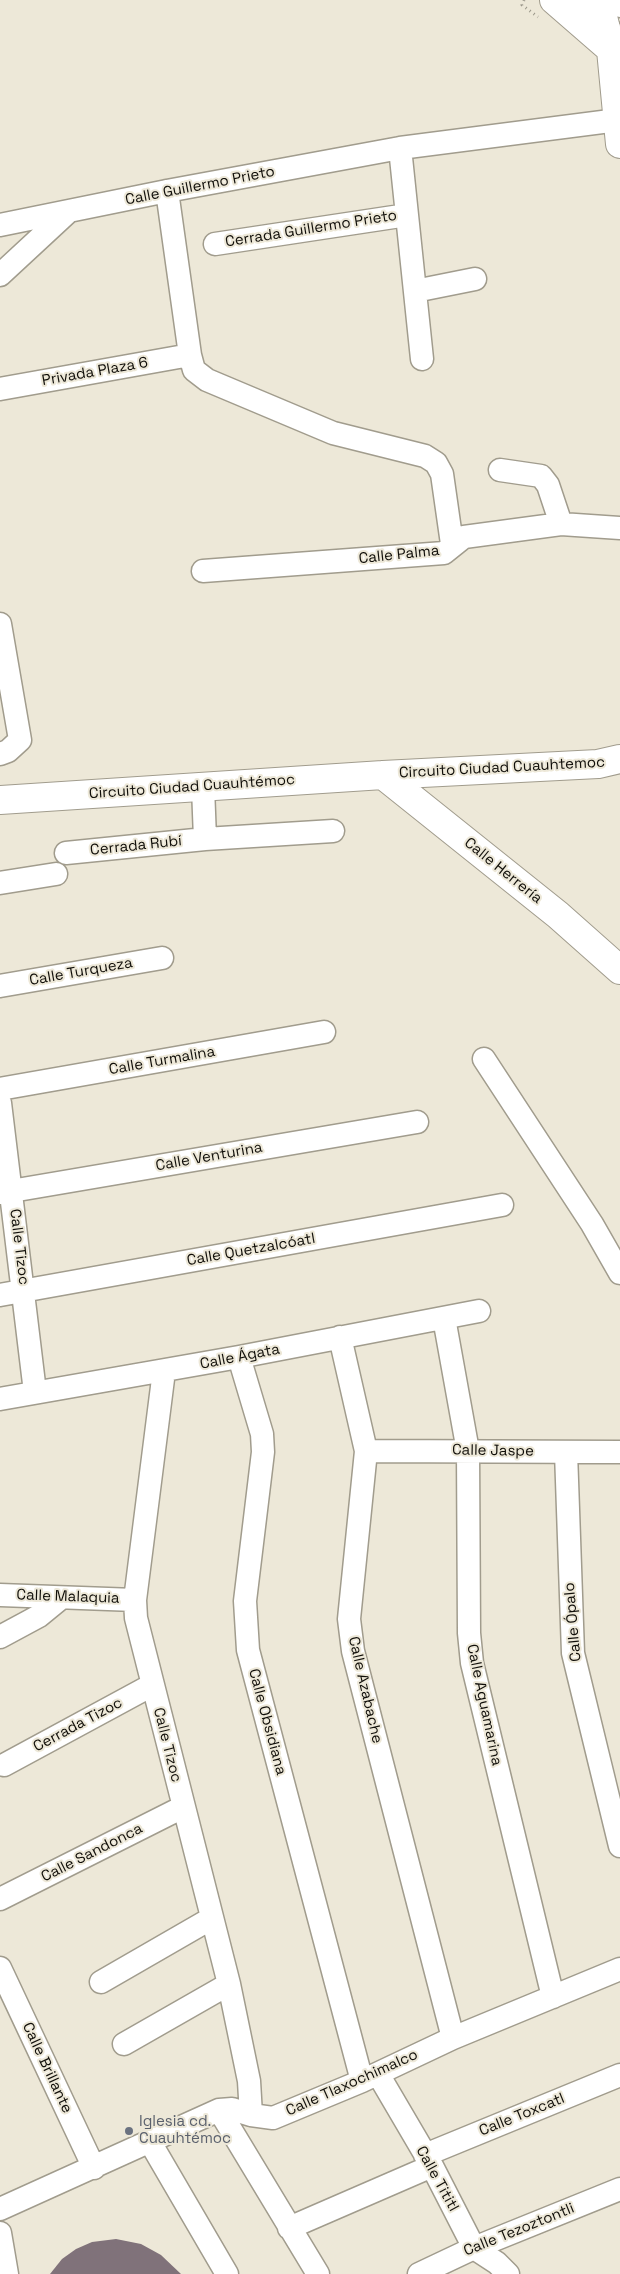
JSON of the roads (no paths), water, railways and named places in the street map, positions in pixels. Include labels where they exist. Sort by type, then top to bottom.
[{"type":"main road","points":[[554,0],[613,25],[619,132]]},
{"type":"main road","name":"Circuito Ciudad Cuauhtemoc","points":[[383,775],[598,764],[620,759]]},
{"type":"main road","name":"Circuito Ciudad Cuauhtémoc","points":[[0,800],[383,775]]},
{"type":"main road","name":"Calle Herrería","points":[[383,775],[558,915],[620,970]]},
{"type":"street","points":[[578,0],[613,25]]},
{"type":"street","name":"Calle Guillermo Prieto","points":[[0,226],[167,191],[400,148],[619,132]]},
{"type":"street","points":[[400,148],[422,359]]},
{"type":"street","points":[[167,191],[190,355],[194,370],[207,380],[334,433],[426,456],[436,463],[442,474],[452,544]]},
{"type":"street","points":[[0,275],[68,211]]},
{"type":"street","name":"Cerrada Guillermo Prieto","points":[[215,244],[407,214]]},
{"type":"street","points":[[415,291],[475,279]]},
{"type":"street","name":"Privada Plaza 6","points":[[0,389],[190,355]]},
{"type":"street","points":[[500,470],[541,476],[548,486],[560,524]]},
{"type":"street","name":"Calle Palma","points":[[203,570],[444,552],[452,544],[464,537],[560,524],[620,528]]},
{"type":"street","points":[[0,624],[10,725],[8,751],[0,754]]},
{"type":"street","points":[[203,787],[205,839]]},
{"type":"street","name":"Cerrada Rubí","points":[[66,853],[205,839],[333,831]]},
{"type":"street","points":[[0,883],[56,874]]},
{"type":"street","name":"Calle Turqueza","points":[[0,986],[162,958]]},
{"type":"street","name":"Calle Turmalina","points":[[0,1089],[324,1032]]},
{"type":"street","points":[[484,1059],[592,1224],[620,1273]]},
{"type":"street","name":"Calle Tizoc","points":[[0,1103],[6,1192],[24,1290],[36,1392]]},
{"type":"street","name":"Calle Venturina","points":[[6,1192],[417,1122]]},
{"type":"street","name":"Calle Quetzalcóatl","points":[[0,1295],[502,1205]]},
{"type":"street","name":"Calle Ágata","points":[[0,1399],[164,1371],[479,1311]]},
{"type":"street","name":"Calle Aguamarina","points":[[444,1318],[468,1450],[469,1633],[472,1663],[553,1998]]},
{"type":"street","name":"Calle Azabache","points":[[340,1337],[366,1451],[349,1619],[353,1651],[453,2038]]},
{"type":"street","name":"Calle Obsidiana","points":[[239,1357],[263,1443],[245,1600],[248,1650],[370,2078]]},
{"type":"street","name":"Calle Tizoc","points":[[164,1371],[135,1600],[136,1618],[229,1984],[249,2081],[251,2115]]},
{"type":"street","name":"Calle Jaspe","points":[[366,1451],[620,1452]]},
{"type":"street","name":"Calle Ópalo","points":[[566,1452],[573,1653],[620,1846]]},
{"type":"street","name":"Calle Malaquia","points":[[0,1595],[135,1600]]},
{"type":"street","points":[[0,1637],[39,1616],[61,1598]]},
{"type":"street","name":"Cerrada Tizoc","points":[[4,1765],[152,1686]]},
{"type":"street","name":"Calle Sandonca","points":[[0,1899],[183,1807]]},
{"type":"street","points":[[101,1982],[212,1918]]},
{"type":"street","name":"Calle Brillante","points":[[0,1968],[94,2168]]},
{"type":"street","name":"Calle Tlaxochimalco","points":[[219,2110],[232,2109],[251,2115],[273,2118],[370,2078],[453,2038],[620,1969]]},
{"type":"street","points":[[124,2044],[229,1984]]},
{"type":"street","name":"Calle Toxcatl","points":[[289,2228],[428,2161],[620,2075]]},
{"type":"street","name":"Calle Tititl","points":[[370,2078],[428,2161],[474,2248],[497,2263],[508,2274]]},
{"type":"street","points":[[0,2209],[219,2110],[318,2274]]},
{"type":"street","points":[[150,2142],[227,2274]]},
{"type":"street","name":"Calle Tezoztontli","points":[[419,2274],[474,2248],[620,2189]]},
{"type":"street","points":[[0,2233],[7,2274]]},
{"type":"place","name":"Iglesia cd. Cuauhtémoc","points":[[129,2131]]}]
